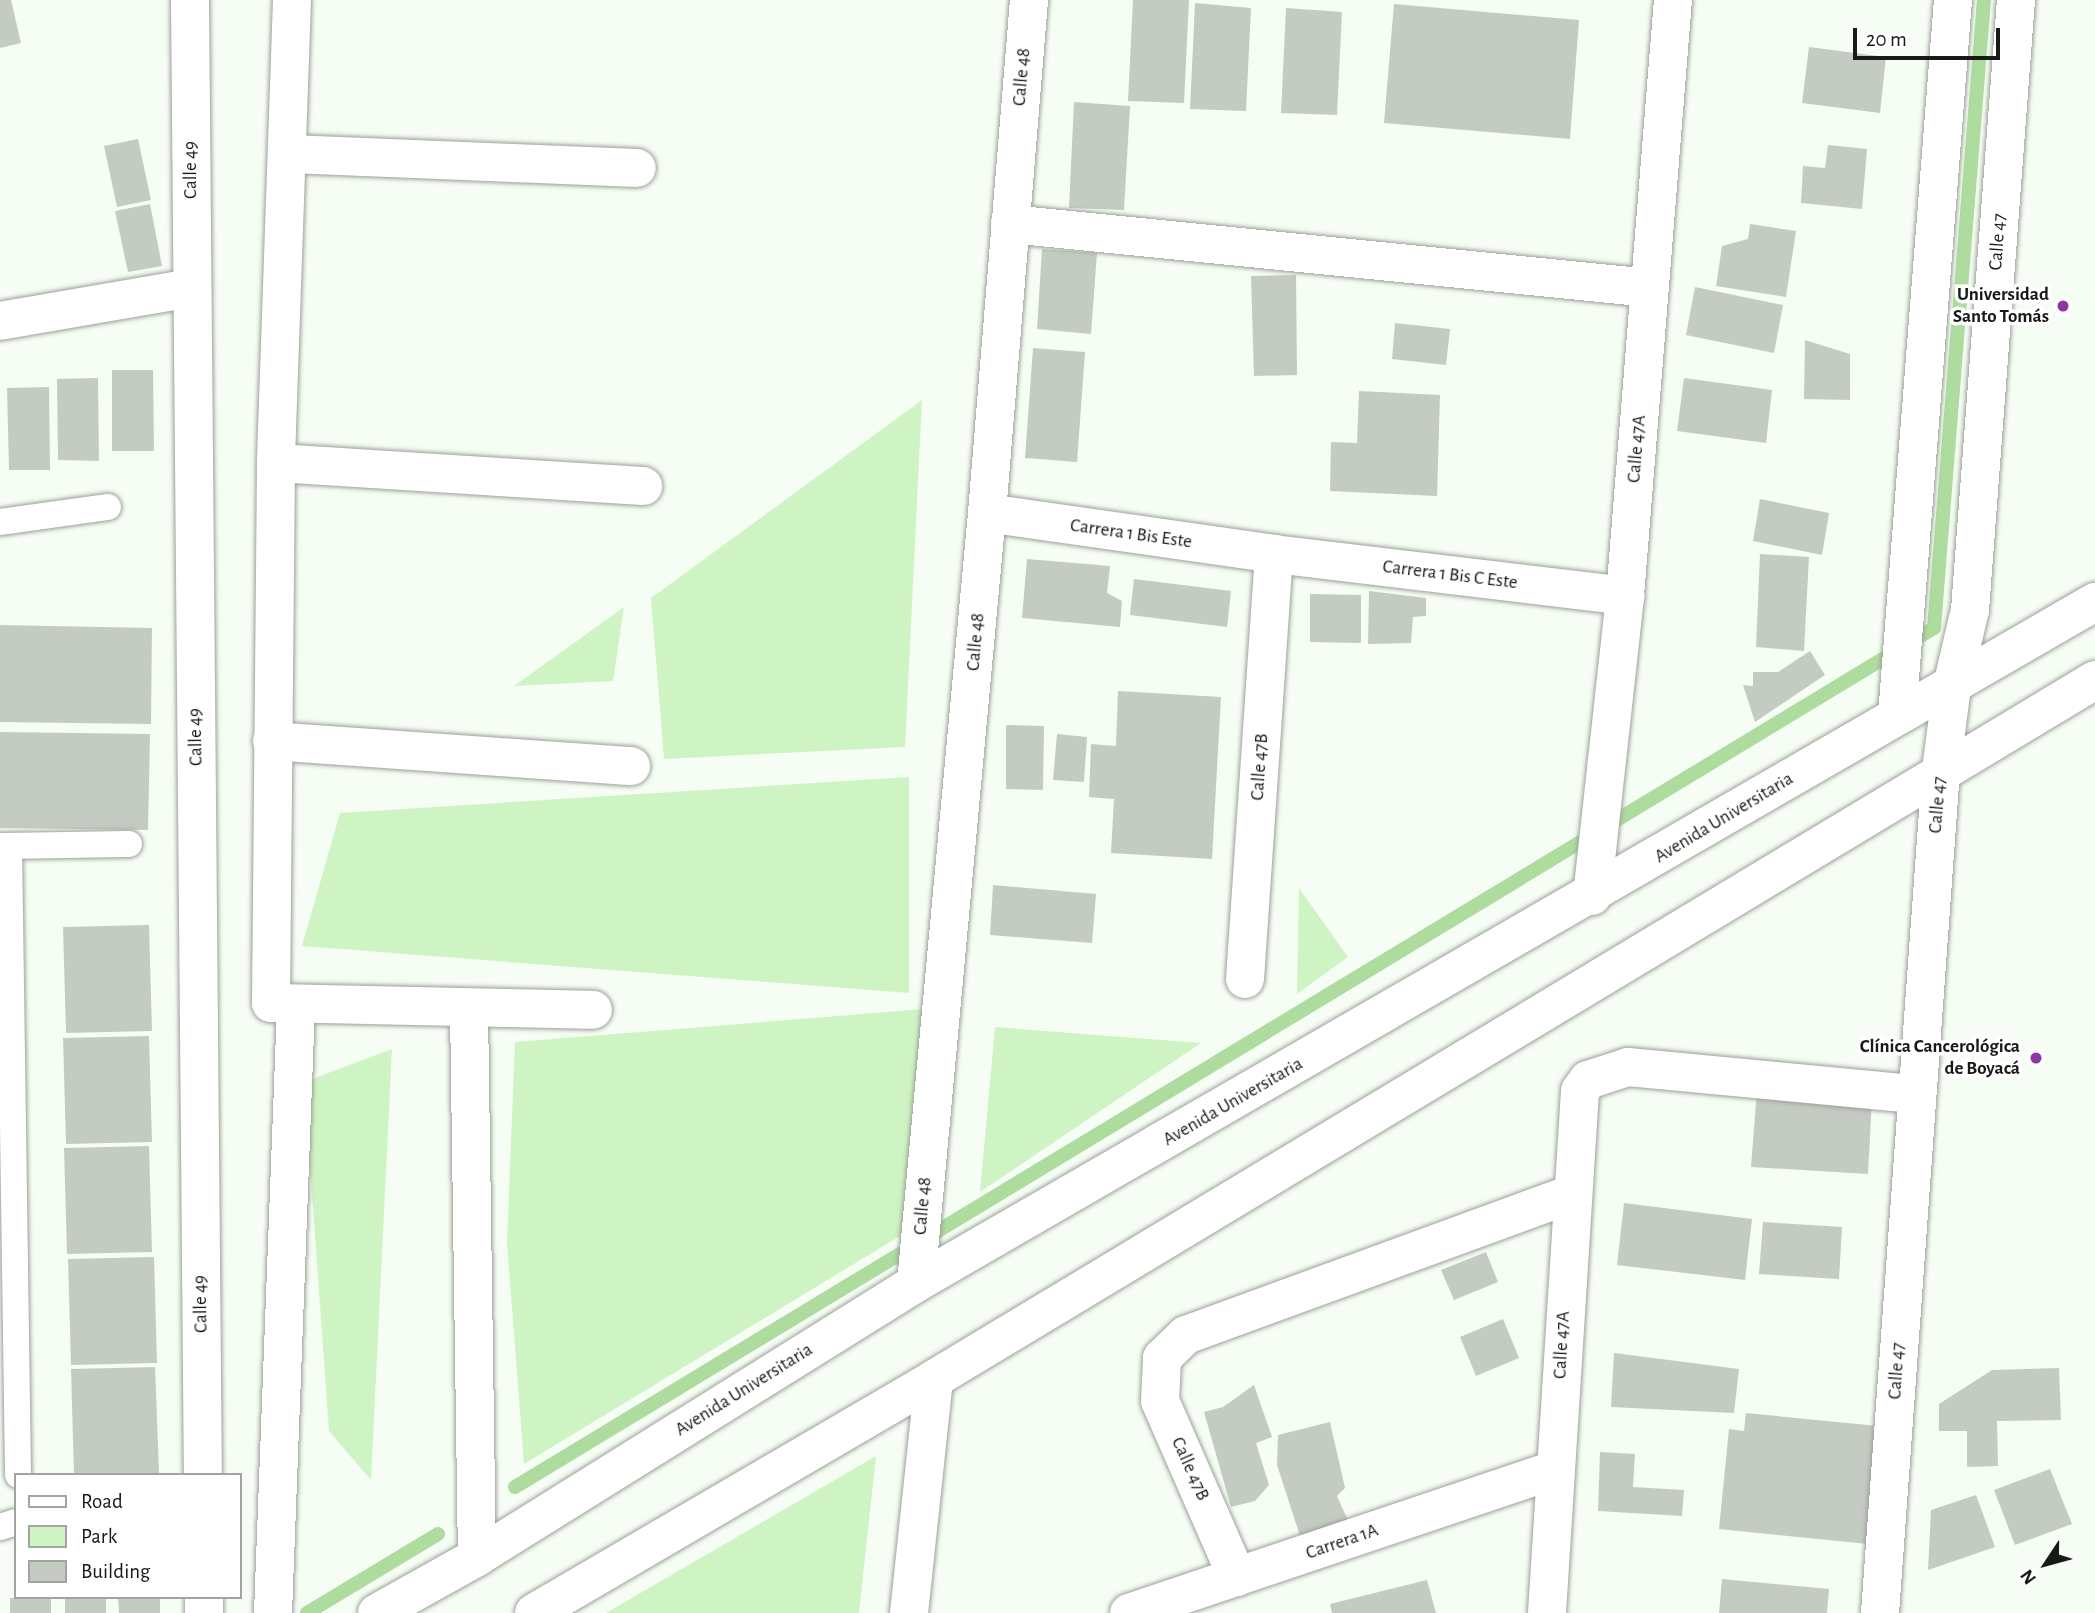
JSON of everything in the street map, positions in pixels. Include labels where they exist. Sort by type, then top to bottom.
[{"type":"street","name":"Calle 49","points":[[190,0],[203,1473]]},
{"type":"street","points":[[292,0],[290,154],[276,463],[271,1003],[593,1010]]},
{"type":"street","name":"Calle 48","points":[[916,1283],[988,513],[1029,0]]},
{"type":"street","name":"Calle 47A","points":[[1592,896],[1625,596],[1673,0]]},
{"type":"street","points":[[1897,716],[1953,0]]},
{"type":"street","name":"Calle 47","points":[[1880,1613],[1915,1094],[1941,770],[1952,686],[1970,610],[2016,0]]},
{"type":"street","points":[[290,154],[636,168]]},
{"type":"street","points":[[1010,225],[1650,288]]},
{"type":"street","points":[[0,321],[191,288]]},
{"type":"street","points":[[276,463],[643,486]]},
{"type":"street","name":"Carrera 1 Bis Este","points":[[988,513],[1274,554]]},
{"type":"street","name":"Carrera 1 Bis C Este","points":[[1274,554],[1625,596]]},
{"type":"street","name":"Calle 47B","points":[[1245,979],[1274,554]]},
{"type":"street","name":"Avenida Universitaria","points":[[377,1613],[477,1557],[916,1283],[1592,896],[2095,602]]},
{"type":"street","points":[[534,1613],[934,1379],[1941,770],[2095,680]]},
{"type":"street","points":[[272,741],[631,766]]},
{"type":"street","points":[[273,1613],[296,1004]]},
{"type":"street","points":[[469,1008],[477,1557]]},
{"type":"street","name":"Calle 47A","points":[[1547,1613],[1571,1194],[1580,1091],[1588,1080],[1628,1066],[1915,1094]]},
{"type":"street","name":"Calle 47B","points":[[1237,1577],[1160,1401],[1162,1358],[1186,1335],[1571,1194]]},
{"type":"street","points":[[909,1613],[934,1379]]},
{"type":"street","name":"Carrera 1A","points":[[1129,1613],[1555,1470]]},
{"type":"lane","points":[[0,522],[108,507]]},
{"type":"lane","points":[[18,1473],[7,1168],[4,846],[129,844]]},
{"type":"green space","points":[[922,400],[905,747],[664,759],[651,598]]},
{"type":"green space","points":[[624,607],[613,681],[514,686]]},
{"type":"green space","points":[[909,777],[909,993],[302,946],[340,813]]},
{"type":"green space","points":[[1299,888],[1348,957],[1297,994]]},
{"type":"green space","points":[[924,1009],[905,1233],[524,1464],[507,1243],[515,1042]]},
{"type":"green space","points":[[995,1027],[1201,1043],[980,1192]]},
{"type":"green space","points":[[392,1049],[371,1480],[329,1431],[304,1082]]},
{"type":"green space","points":[[876,1456],[859,1613],[606,1613]]},
{"type":"building","points":[[0,0],[11,0],[21,43],[0,48]]},
{"type":"building","points":[[1133,0],[1189,0],[1184,103],[1128,101]]},
{"type":"building","points":[[1195,3],[1251,8],[1246,111],[1190,109]]},
{"type":"building","points":[[1394,4],[1579,20],[1570,139],[1384,123]]},
{"type":"building","points":[[1286,8],[1342,12],[1337,115],[1281,113]]},
{"type":"building","points":[[1809,47],[1886,57],[1880,113],[1802,103]]},
{"type":"building","points":[[1074,102],[1130,106],[1124,210],[1069,208]]},
{"type":"building","points":[[138,139],[151,200],[117,207],[104,146]]},
{"type":"building","points":[[1828,145],[1867,149],[1862,209],[1801,203],[1803,166],[1825,168]]},
{"type":"building","points":[[150,204],[162,266],[128,272],[115,211]]},
{"type":"building","points":[[1750,224],[1796,231],[1786,297],[1716,286],[1722,246],[1748,239]]},
{"type":"building","points":[[1042,249],[1097,253],[1091,334],[1037,329]]},
{"type":"building","points":[[1296,275],[1297,375],[1254,376],[1251,276]]},
{"type":"building","points":[[1695,287],[1783,305],[1774,353],[1686,335]]},
{"type":"building","points":[[1395,323],[1450,329],[1446,365],[1392,359]]},
{"type":"building","points":[[1805,340],[1850,354],[1850,400],[1804,399]]},
{"type":"building","points":[[1033,348],[1085,352],[1077,462],[1025,458]]},
{"type":"building","points":[[112,370],[153,370],[154,451],[112,451]]},
{"type":"building","points":[[98,378],[99,461],[58,460],[57,379]]},
{"type":"building","points":[[1684,378],[1772,390],[1766,443],[1677,431]]},
{"type":"building","points":[[49,387],[50,470],[9,470],[7,388]]},
{"type":"building","points":[[1359,391],[1440,395],[1437,496],[1330,491],[1331,442],[1357,443]]},
{"type":"building","points":[[1760,499],[1829,513],[1822,555],[1753,541]]},
{"type":"building","points":[[1760,554],[1809,557],[1804,651],[1756,647]]},
{"type":"building","points":[[1027,559],[1110,566],[1107,593],[1122,601],[1120,627],[1022,618]]},
{"type":"building","points":[[1134,579],[1231,591],[1227,627],[1130,615]]},
{"type":"building","points":[[1369,591],[1426,598],[1426,616],[1413,617],[1411,643],[1368,644]]},
{"type":"building","points":[[1310,594],[1361,595],[1361,643],[1310,642]]},
{"type":"building","points":[[0,625],[152,628],[151,724],[0,722]]},
{"type":"building","points":[[1810,651],[1825,675],[1755,722],[1743,685],[1753,686],[1753,672],[1778,672]]},
{"type":"building","points":[[1118,691],[1221,697],[1212,859],[1111,853],[1114,799],[1089,797],[1091,744],[1116,746]]},
{"type":"building","points":[[1006,725],[1044,726],[1043,790],[1006,789]]},
{"type":"building","points":[[0,732],[150,734],[148,830],[0,828]]},
{"type":"building","points":[[1057,734],[1087,737],[1084,782],[1053,780]]},
{"type":"building","points":[[993,885],[1096,894],[1092,943],[990,935]]},
{"type":"building","points":[[149,925],[152,1031],[66,1033],[63,927]]},
{"type":"building","points":[[149,1036],[152,1142],[66,1144],[63,1038]]},
{"type":"building","points":[[1757,1090],[1872,1098],[1868,1174],[1751,1167]]},
{"type":"building","points":[[149,1146],[152,1252],[67,1254],[64,1148]]},
{"type":"building","points":[[1624,1203],[1752,1219],[1745,1280],[1617,1265]]},
{"type":"building","points":[[1763,1222],[1842,1227],[1839,1279],[1759,1274]]},
{"type":"building","points":[[1486,1252],[1498,1282],[1454,1300],[1441,1270]]},
{"type":"building","points":[[154,1257],[157,1363],[71,1365],[68,1259]]},
{"type":"building","points":[[1503,1319],[1519,1358],[1476,1376],[1460,1337]]},
{"type":"building","points":[[1614,1353],[1739,1369],[1734,1413],[1611,1407]]},
{"type":"building","points":[[155,1367],[159,1473],[74,1473],[71,1369]]},
{"type":"building","points":[[2059,1368],[2061,1420],[1997,1421],[1998,1466],[1967,1467],[1967,1431],[1939,1431],[1939,1404],[1992,1370]]},
{"type":"building","points":[[1254,1385],[1272,1437],[1256,1443],[1269,1485],[1255,1501],[1231,1507],[1204,1412],[1223,1407]]},
{"type":"building","points":[[1746,1413],[1878,1426],[1868,1544],[1719,1529],[1729,1429],[1744,1431]]},
{"type":"building","points":[[1330,1422],[1345,1488],[1337,1496],[1350,1525],[1303,1545],[1277,1465],[1278,1435]]},
{"type":"building","points":[[1600,1452],[1635,1454],[1633,1487],[1684,1490],[1682,1516],[1598,1511]]},
{"type":"building","points":[[2050,1469],[2072,1524],[2015,1545],[1994,1490]]},
{"type":"building","points":[[1976,1495],[1995,1547],[1928,1570],[1931,1510]]},
{"type":"building","points":[[1722,1579],[1829,1589],[1827,1613],[1719,1613]]},
{"type":"building","points":[[1427,1580],[1436,1613],[1332,1613],[1330,1604]]},
{"type":"building","points":[[10,1598],[51,1599],[51,1613],[10,1613]]},
{"type":"building","points":[[65,1599],[106,1599],[106,1613],[65,1613]]},
{"type":"building","points":[[118,1599],[160,1599],[160,1613],[119,1613]]},
{"type":"waterway","points":[[515,1487],[1934,628],[1984,0]]},
{"type":"waterway","points":[[307,1613],[438,1534]]},
{"type":"place","name":"Universidad Santo Tomás","points":[[2063,306]]},
{"type":"place","name":"Clínica Cancerológica de Boyacá","points":[[2036,1058]]}]
